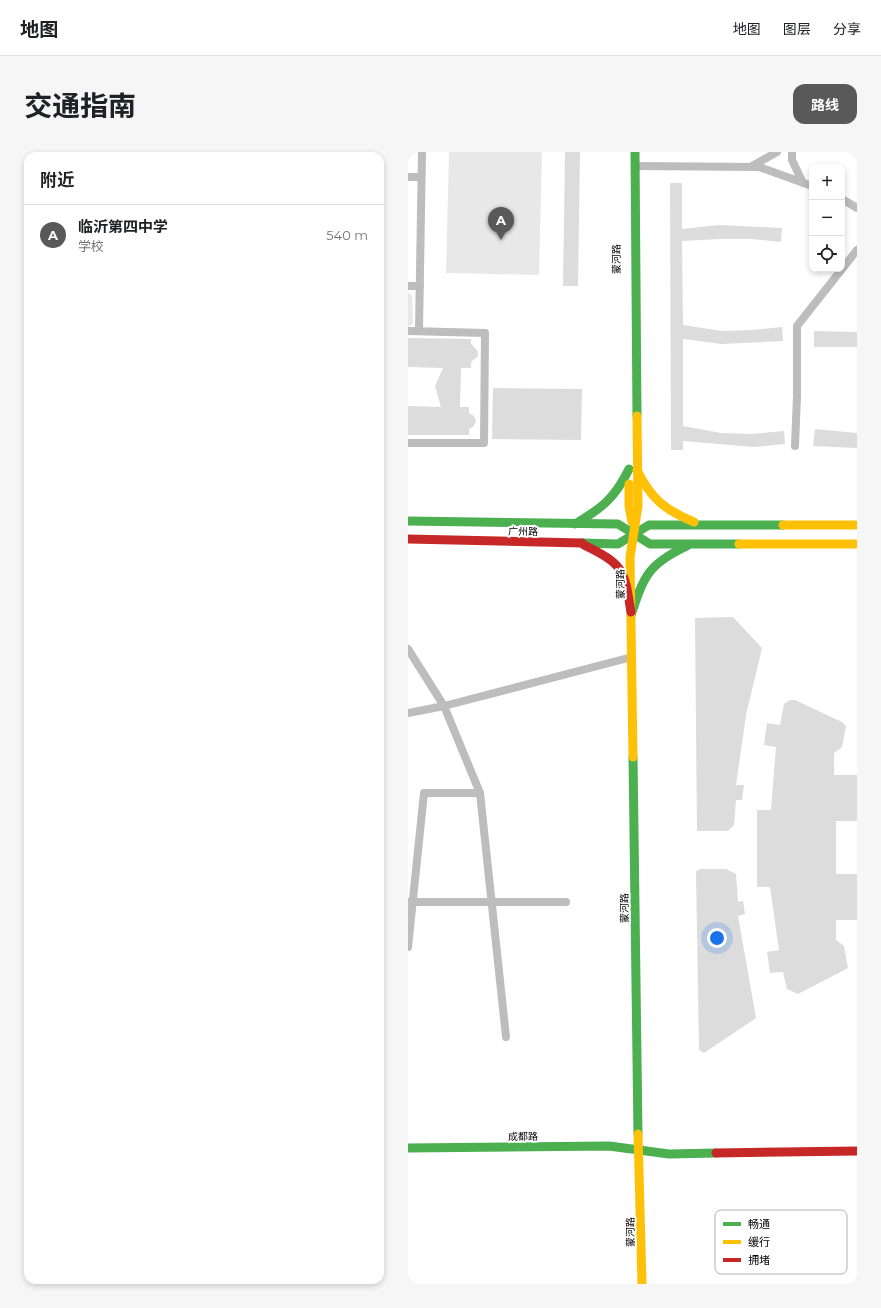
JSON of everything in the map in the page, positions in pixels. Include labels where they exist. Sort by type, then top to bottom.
[{"type":"street","points":[[419,331],[422,152]]},
{"type":"street","name":"蒙河路","points":[[626,152],[633,470]]},
{"type":"street","name":"蒙河路","points":[[635,152],[633,470],[629,506],[634,533],[630,557],[642,1284]]},
{"type":"street","points":[[750,167],[778,152]]},
{"type":"street","points":[[792,152],[792,160],[803,182]]},
{"type":"street","points":[[635,166],[759,167],[809,185]]},
{"type":"street","points":[[408,177],[421,177]]},
{"type":"street","points":[[844,200],[857,208]]},
{"type":"street","points":[[795,446],[797,326],[857,250]]},
{"type":"street","points":[[408,286],[420,286]]},
{"type":"street","points":[[408,331],[486,333],[484,443],[408,443]]},
{"type":"street","points":[[575,524],[612,500],[633,470],[654,500],[669,512],[699,524]]},
{"type":"street","name":"广州路","points":[[408,521],[618,524],[650,544],[857,544]]},
{"type":"street","name":"广州路","points":[[408,539],[618,544],[649,525],[857,525]]},
{"type":"street","points":[[580,543],[601,553],[614,564],[626,579],[631,615]]},
{"type":"street","points":[[631,615],[643,579],[655,563],[668,554],[694,543]]},
{"type":"street","points":[[408,649],[444,706],[480,793],[506,1037]]},
{"type":"street","points":[[408,713],[444,706],[632,657]]},
{"type":"street","points":[[408,947],[410,902],[424,793],[480,793]]},
{"type":"street","points":[[410,902],[566,902]]},
{"type":"street","name":"成都路","points":[[408,1154],[608,1153],[670,1147],[857,1145]]},
{"type":"street","name":"成都路","points":[[408,1148],[609,1146],[669,1154],[857,1151]]},
{"type":"shaded area","points":[[449,152],[542,152],[539,275],[446,273]]},
{"type":"shaded area","points":[[408,292],[412,296],[413,323],[410,326],[408,326]]},
{"type":"building","points":[[565,152],[580,152],[578,286],[563,286]]},
{"type":"building","points":[[670,183],[682,183],[682,229],[719,225],[782,228],[781,242],[751,239],[682,241],[683,325],[722,331],[782,327],[783,341],[722,344],[683,339],[683,426],[721,433],[752,434],[784,431],[785,444],[754,447],[683,441],[683,450],[671,450]]},
{"type":"building","points":[[814,331],[857,332],[857,347],[814,347]]},
{"type":"building","points":[[408,338],[471,339],[471,344],[478,351],[478,356],[471,362],[471,368],[461,368],[460,407],[469,407],[469,413],[474,416],[476,421],[474,426],[469,429],[469,435],[408,435],[408,406],[441,407],[435,386],[443,368],[408,367]]},
{"type":"building","points":[[493,388],[582,389],[581,440],[492,439]]},
{"type":"building","points":[[815,429],[857,433],[857,448],[813,446]]},
{"type":"building","points":[[733,617],[762,648],[746,715],[736,785],[744,785],[742,800],[736,800],[734,825],[728,831],[697,831],[695,618]]},
{"type":"building","points":[[790,700],[795,700],[842,722],[846,726],[842,747],[834,753],[834,775],[857,775],[857,821],[836,821],[836,874],[857,874],[857,920],[836,920],[836,940],[844,946],[848,968],[798,994],[787,989],[783,972],[770,973],[767,952],[779,950],[770,887],[757,887],[757,810],[771,810],[776,747],[764,745],[767,723],[780,725],[784,704]]},
{"type":"building","points":[[701,869],[726,869],[736,874],[738,902],[743,901],[745,914],[738,916],[756,1018],[704,1053],[699,1050],[696,871]]},
{"type":"traffic: fast","points":[[635,152],[637,416]]},
{"type":"traffic: fast","points":[[575,524],[593,513],[613,495],[629,469]]},
{"type":"traffic: fast","points":[[408,521],[618,524],[650,544],[739,544]]},
{"type":"traffic: fast","points":[[582,543],[618,544],[649,525],[783,525]]},
{"type":"traffic: fast","points":[[631,615],[640,590],[649,573],[664,559],[687,546]]},
{"type":"traffic: fast","points":[[633,757],[638,1134]]},
{"type":"traffic: fast","points":[[408,1148],[609,1146],[669,1154],[716,1153]]},
{"type":"traffic: slow","points":[[633,757],[630,557],[638,506],[637,416]]},
{"type":"traffic: slow","points":[[637,470],[648,489],[660,502],[675,513],[694,522]]},
{"type":"traffic: slow","points":[[629,484],[629,506],[632,522]]},
{"type":"traffic: slow","points":[[783,525],[857,525]]},
{"type":"traffic: slow","points":[[739,544],[857,544]]},
{"type":"traffic: slow","points":[[638,1134],[642,1284]]},
{"type":"traffic: jam","points":[[408,539],[582,543]]},
{"type":"traffic: jam","points":[[584,545],[608,558],[620,570],[624,578],[631,612]]},
{"type":"traffic: jam","points":[[716,1153],[857,1151]]},
{"type":"place","name":"临沂第四中学","points":[[501,240]]}]
